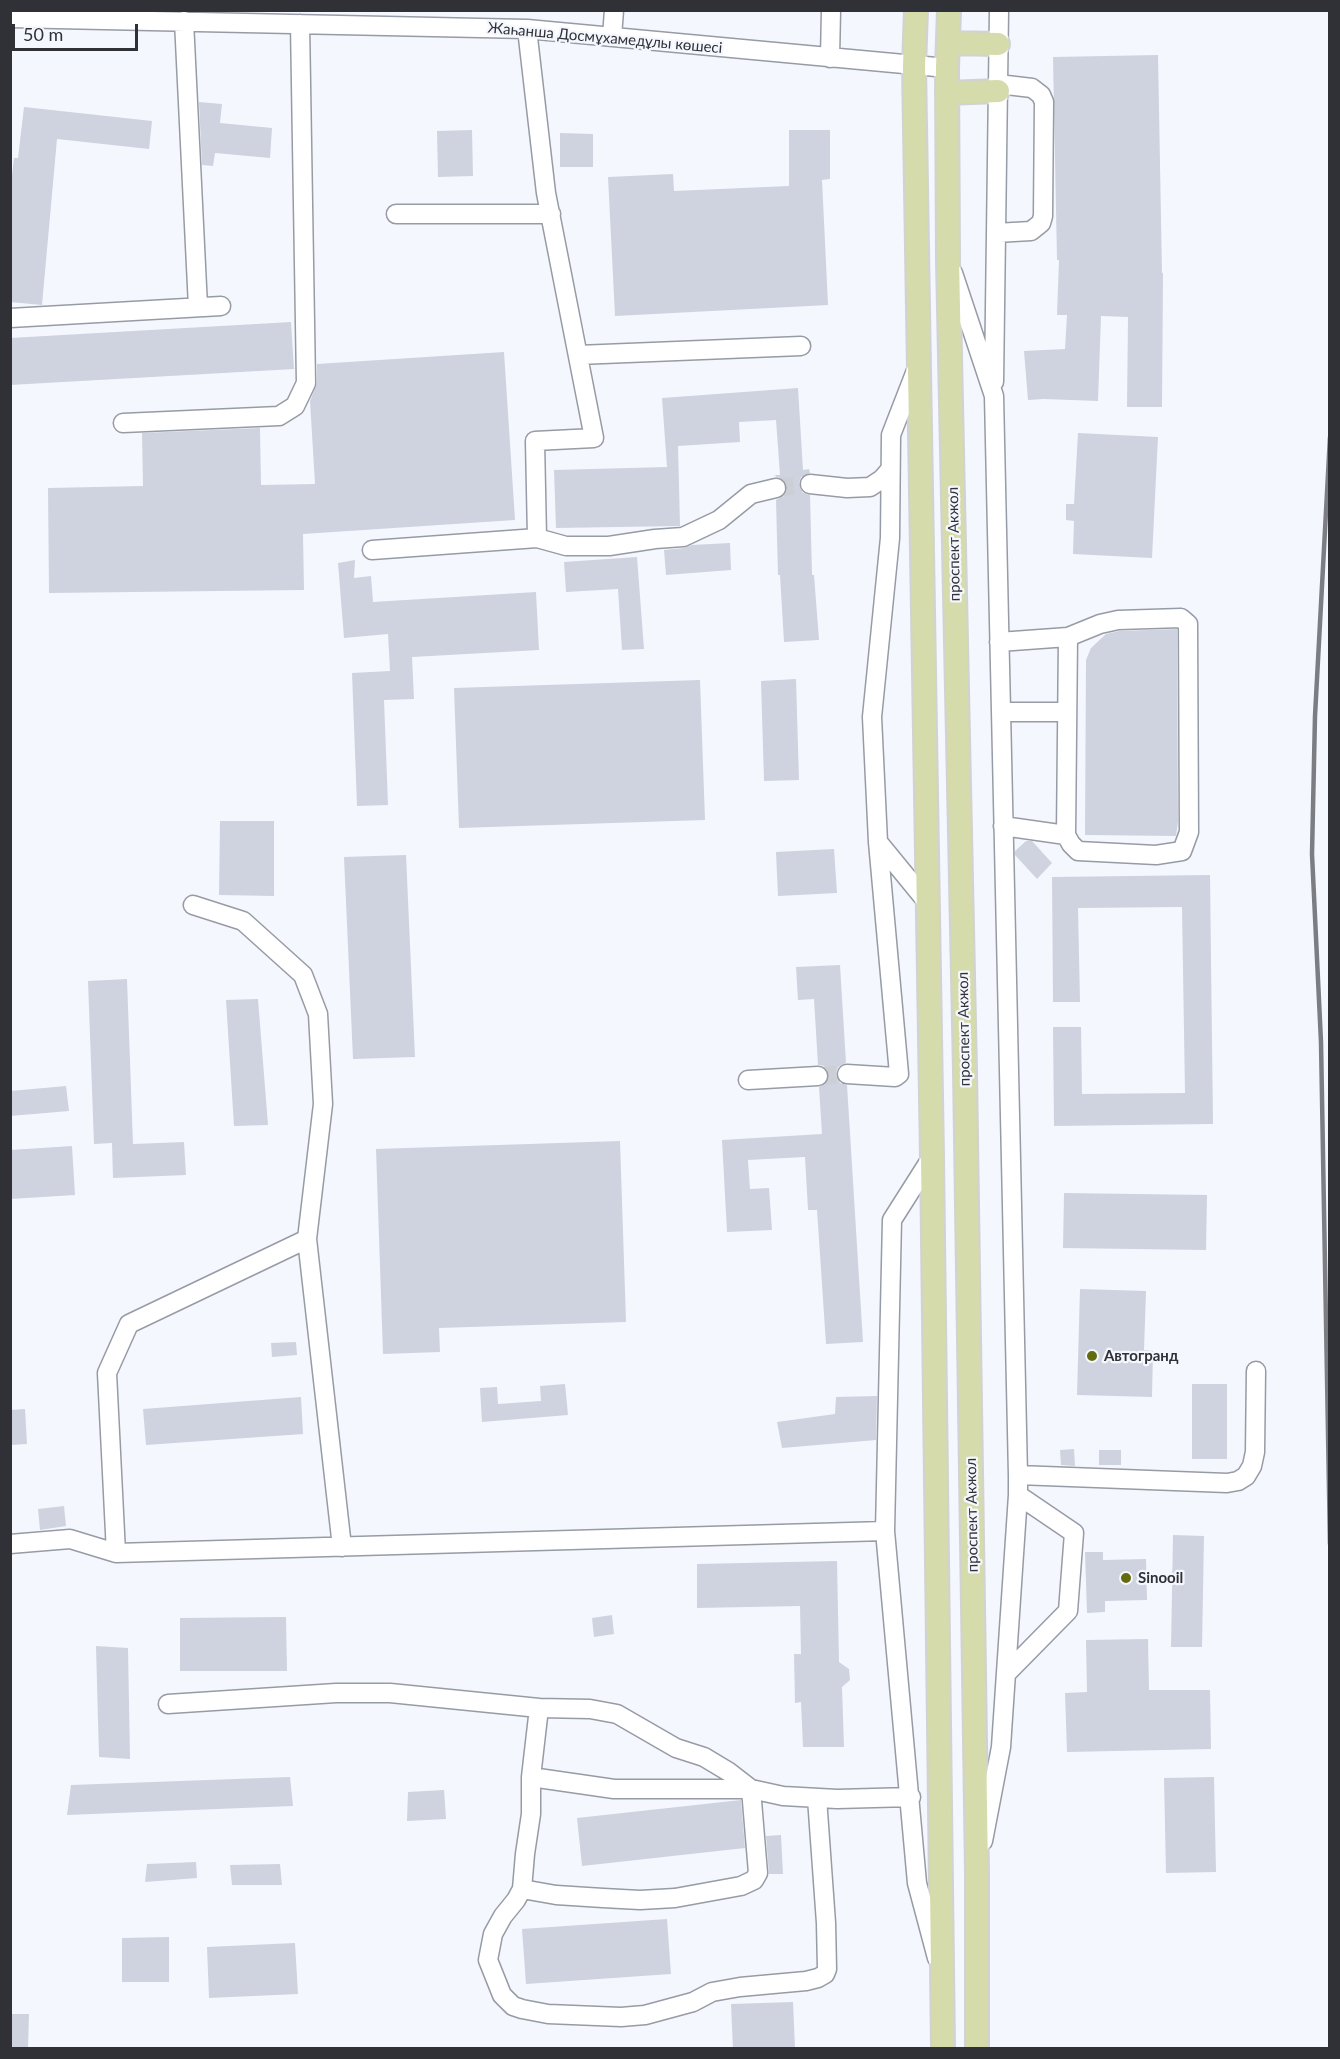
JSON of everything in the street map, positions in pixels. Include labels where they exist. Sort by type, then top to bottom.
[{"type":"main road","points":[[916,10],[914,66],[944,2049]]},
{"type":"main road","name":"проспект Акжол","points":[[949,10],[948,260],[965,1071],[977,1873],[977,2049]]},
{"type":"main road","points":[[948,43],[998,44]]},
{"type":"main road","points":[[947,93],[998,87]]},
{"type":"main road","points":[[931,1074],[965,1071]]},
{"type":"street","points":[[612,37],[614,10]]},
{"type":"street","points":[[830,58],[831,10]]},
{"type":"street","points":[[977,1873],[1001,1747],[1018,1495],[994,396],[999,10]]},
{"type":"street","name":"Жаһанша Досмұхамедұлы көшесі","points":[[10,18],[527,28],[947,68]]},
{"type":"street","points":[[184,21],[198,307]]},
{"type":"street","points":[[123,423],[279,416],[295,406],[306,383],[300,24]]},
{"type":"street","points":[[527,28],[546,193],[594,438],[535,441],[537,538]]},
{"type":"street","points":[[996,233],[1031,231],[1041,223],[1043,216],[1044,102],[1041,95],[1032,88],[998,87]]},
{"type":"street","points":[[396,214],[550,214]]},
{"type":"street","points":[[948,260],[994,396]]},
{"type":"street","points":[[10,318],[221,306]]},
{"type":"street","points":[[578,356],[801,346]]},
{"type":"street","points":[[847,1074],[895,1077],[899,1074],[878,842],[872,717],[890,538],[891,435],[919,363]]},
{"type":"street","points":[[810,484],[847,488],[870,487],[890,471]]},
{"type":"street","points":[[372,550],[537,538],[566,546],[609,546],[683,537],[719,520],[751,494],[776,488]]},
{"type":"street","points":[[999,642],[1068,638],[1100,624],[1118,620],[1181,618],[1188,624],[1189,832],[1182,851],[1156,855],[1078,851],[1066,835],[1068,638]]},
{"type":"street","points":[[1001,712],[1067,712]]},
{"type":"street","points":[[1003,826],[1066,835]]},
{"type":"street","points":[[878,842],[928,903]]},
{"type":"street","points":[[193,904],[243,921],[303,975],[318,1014],[323,1104],[307,1239],[342,1547]]},
{"type":"street","points":[[748,1080],[818,1076]]},
{"type":"street","points":[[932,1157],[891,1220],[885,1531],[911,1797],[917,1883],[943,1982]]},
{"type":"street","points":[[116,1553],[107,1373],[129,1324],[307,1239]]},
{"type":"street","points":[[1018,1475],[1227,1483],[1238,1481],[1246,1476],[1252,1466],[1255,1452],[1256,1371]]},
{"type":"street","points":[[1006,1674],[1068,1611],[1074,1533],[1018,1495]]},
{"type":"street","points":[[10,1544],[69,1539],[116,1553],[885,1531]]},
{"type":"street","points":[[168,1704],[336,1693],[390,1693],[539,1708],[590,1709],[617,1714],[676,1748],[704,1757],[751,1789],[758,1873],[754,1880],[741,1886],[675,1898],[640,1900],[556,1895],[522,1889]]},
{"type":"street","points":[[539,1708],[531,1777],[531,1814],[522,1889],[503,1916],[494,1934],[488,1960],[502,1995],[513,2006],[522,2009],[548,2014],[621,2017],[645,2015],[693,2002],[712,1992],[818,1978],[825,1974],[827,1969],[817,1798]]},
{"type":"street","points":[[531,1777],[614,1789],[751,1789],[783,1796],[862,1800],[911,1797]]},
{"type":"building","points":[[1158,55],[1163,273],[1162,407],[1127,407],[1128,317],[1101,316],[1098,401],[1028,400],[1024,351],[1065,349],[1067,315],[1057,315],[1059,260],[1057,260],[1053,57]]},
{"type":"building","points":[[199,102],[222,104],[220,123],[272,128],[270,158],[215,153],[213,166],[202,165]]},
{"type":"building","points":[[24,107],[152,121],[149,149],[57,139],[42,305],[10,302],[10,192],[14,158],[18,158]]},
{"type":"building","points":[[472,130],[473,176],[438,177],[437,131]]},
{"type":"building","points":[[789,130],[830,130],[830,179],[822,180],[828,305],[615,316],[608,177],[673,174],[674,191],[789,186]]},
{"type":"building","points":[[560,133],[593,134],[593,167],[560,167]]},
{"type":"building","points":[[291,322],[294,369],[10,385],[10,338]]},
{"type":"building","points":[[504,352],[515,520],[303,534],[304,590],[49,593],[48,488],[143,486],[142,433],[260,428],[261,485],[315,484],[310,401],[317,383],[317,364]]},
{"type":"building","points":[[798,388],[803,470],[809,469],[810,473],[801,477],[799,483],[803,493],[810,495],[812,575],[814,575],[819,640],[784,642],[780,575],[778,575],[776,500],[784,496],[787,486],[784,480],[775,475],[780,475],[776,420],[739,422],[740,442],[678,446],[680,526],[556,528],[554,470],[667,467],[662,398]]},
{"type":"building","points":[[1078,433],[1158,437],[1152,558],[1073,554],[1074,521],[1066,520],[1066,504],[1074,504]]},
{"type":"building","points":[[730,543],[731,570],[666,575],[664,550],[692,545]]},
{"type":"building","points":[[637,557],[644,649],[622,650],[618,589],[566,592],[564,562]]},
{"type":"building","points":[[355,560],[354,578],[371,576],[373,602],[536,592],[539,650],[412,657],[414,699],[384,700],[388,805],[357,806],[352,673],[390,671],[388,634],[344,638],[338,563]]},
{"type":"building","points":[[1177,629],[1178,822],[1176,836],[1085,835],[1086,660],[1091,648],[1106,634],[1119,631]]},
{"type":"building","points":[[796,679],[799,780],[764,781],[761,681]]},
{"type":"building","points":[[700,680],[705,820],[459,828],[454,688]]},
{"type":"building","points":[[220,821],[274,821],[274,896],[219,895]]},
{"type":"building","points":[[1026,841],[1032,841],[1052,863],[1037,879],[1015,855],[1015,851]]},
{"type":"building","points":[[834,849],[837,893],[778,896],[776,852]]},
{"type":"building","points":[[406,855],[415,1057],[353,1059],[344,857]]},
{"type":"building","points":[[1210,875],[1213,1124],[1054,1126],[1053,1027],[1081,1027],[1082,1094],[1185,1093],[1182,907],[1078,908],[1080,1002],[1053,1002],[1052,877]]},
{"type":"building","points":[[840,965],[846,1063],[838,1067],[836,1074],[840,1083],[847,1085],[863,1342],[826,1344],[817,1210],[808,1210],[805,1157],[748,1160],[750,1189],[769,1188],[772,1230],[727,1232],[722,1140],[822,1134],[819,1087],[828,1082],[829,1075],[824,1066],[818,1065],[814,999],[798,1000],[796,967]]},
{"type":"building","points":[[127,979],[133,1144],[184,1142],[186,1175],[113,1178],[112,1143],[94,1144],[88,981]]},
{"type":"building","points":[[258,999],[268,1125],[234,1126],[226,1000]]},
{"type":"building","points":[[66,1086],[69,1111],[10,1116],[10,1091]]},
{"type":"building","points":[[620,1141],[626,1322],[439,1328],[440,1352],[383,1354],[376,1149]]},
{"type":"building","points":[[72,1146],[75,1195],[10,1199],[10,1150]]},
{"type":"building","points":[[1064,1193],[1207,1195],[1206,1250],[1063,1248]]},
{"type":"building","points":[[1080,1289],[1146,1291],[1144,1350],[1153,1351],[1152,1397],[1077,1395]]},
{"type":"building","points":[[296,1342],[297,1355],[272,1357],[271,1343]]},
{"type":"building","points":[[565,1384],[568,1415],[482,1422],[480,1388],[497,1387],[498,1404],[541,1401],[540,1386]]},
{"type":"building","points":[[1192,1384],[1227,1384],[1227,1459],[1192,1459]]},
{"type":"building","points":[[877,1396],[876,1440],[782,1448],[777,1422],[835,1414],[836,1397]]},
{"type":"building","points":[[301,1397],[303,1434],[146,1445],[143,1409]]},
{"type":"building","points":[[25,1409],[27,1444],[10,1445],[10,1410]]},
{"type":"building","points":[[1074,1449],[1075,1466],[1061,1465],[1060,1450]]},
{"type":"building","points":[[1099,1450],[1121,1450],[1121,1465],[1099,1465]]},
{"type":"building","points":[[64,1506],[66,1526],[40,1530],[38,1509]]},
{"type":"building","points":[[1173,1535],[1204,1536],[1202,1647],[1171,1647]]},
{"type":"building","points":[[1085,1552],[1103,1552],[1103,1560],[1146,1559],[1147,1600],[1105,1601],[1105,1612],[1087,1613]]},
{"type":"building","points":[[837,1561],[839,1662],[849,1669],[850,1680],[842,1687],[844,1747],[803,1747],[801,1702],[795,1703],[794,1654],[801,1654],[800,1606],[697,1608],[697,1564]]},
{"type":"building","points":[[612,1615],[614,1634],[594,1637],[592,1618]]},
{"type":"building","points":[[286,1617],[287,1671],[180,1671],[180,1618]]},
{"type":"building","points":[[1148,1639],[1149,1690],[1210,1690],[1211,1749],[1067,1752],[1065,1693],[1087,1692],[1086,1640]]},
{"type":"building","points":[[96,1646],[128,1648],[130,1759],[99,1757]]},
{"type":"building","points":[[290,1777],[293,1806],[67,1815],[71,1785]]},
{"type":"building","points":[[1214,1777],[1216,1872],[1166,1873],[1164,1778]]},
{"type":"building","points":[[444,1790],[446,1819],[407,1821],[408,1792]]},
{"type":"building","points":[[741,1800],[745,1848],[582,1866],[577,1818]]},
{"type":"building","points":[[781,1835],[783,1874],[769,1874],[766,1836]]},
{"type":"building","points":[[196,1862],[197,1878],[145,1882],[147,1864]]},
{"type":"building","points":[[280,1864],[282,1885],[232,1885],[230,1865]]},
{"type":"building","points":[[667,1919],[671,1974],[526,1984],[522,1929]]},
{"type":"building","points":[[169,1937],[169,1982],[122,1982],[122,1938]]},
{"type":"building","points":[[295,1943],[298,1994],[209,1998],[207,1947]]},
{"type":"building","points":[[793,2002],[795,2048],[733,2049],[731,2004]]},
{"type":"building","points":[[10,2014],[29,2014],[28,2049],[10,2049]]},
{"type":"tunnel","points":[[776,488],[810,484]]},
{"type":"tunnel","points":[[818,1076],[847,1074]]},
{"type":"railway","points":[[1330,437],[1315,716],[1312,854],[1321,1042],[1330,1544]]},
{"type":"place","name":"Автогранд","points":[[1092,1356]]},
{"type":"place","name":"Sinooil","points":[[1126,1578]]}]
